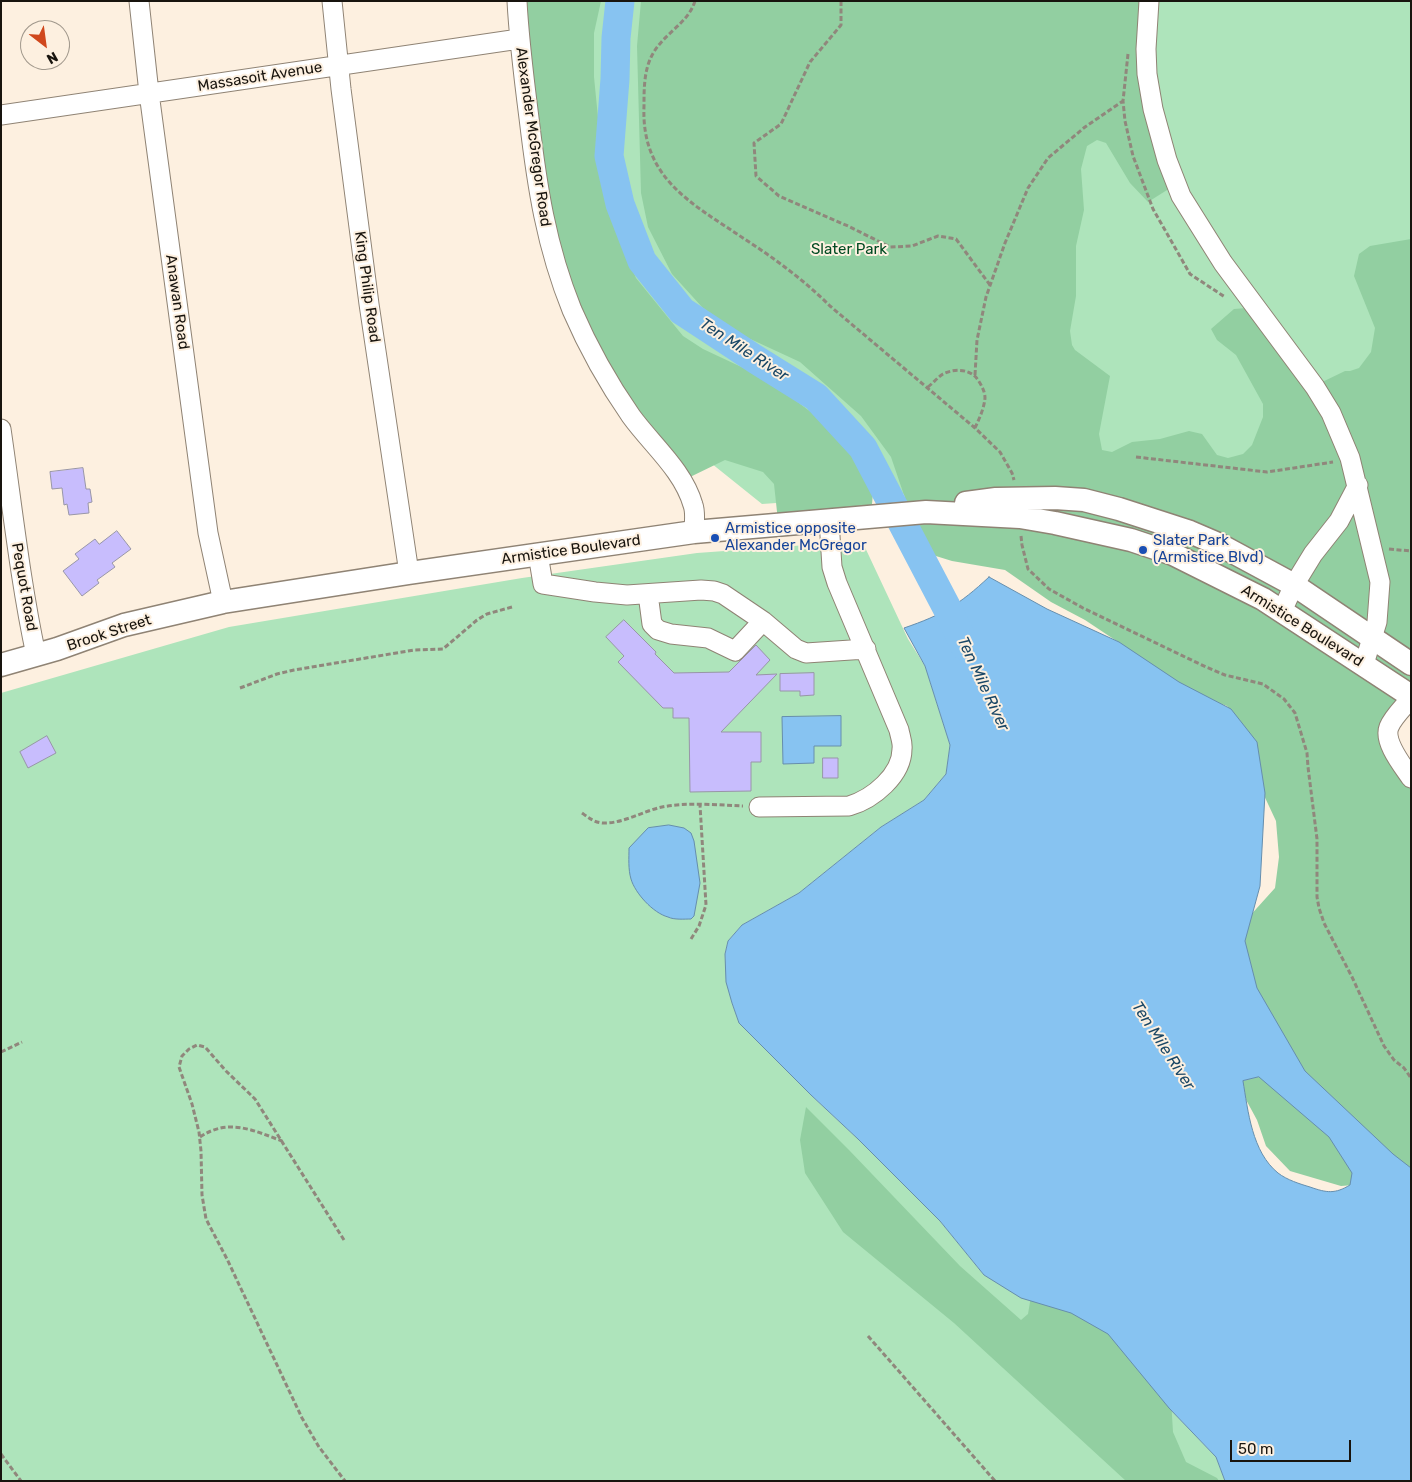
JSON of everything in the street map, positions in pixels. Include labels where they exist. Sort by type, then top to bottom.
[{"type":"main road","name":"Armistice Boulevard","points":[[926,512],[996,499],[1054,498],[1084,500],[1119,509],[1190,532],[1218,544],[1294,585],[1411,664]]},
{"type":"main road","name":"Armistice Boulevard","points":[[220,603],[408,573],[694,532],[926,512],[1020,517],[1131,540],[1173,554],[1263,598],[1411,697]]},
{"type":"main road","name":"Brook Street","points":[[1,665],[124,625],[220,603]]},
{"type":"street","name":"Anawan Road","points":[[138,1],[208,533],[220,603]]},
{"type":"street","name":"King Philip Road","points":[[332,1],[338,64],[369,304],[408,573]]},
{"type":"street","name":"Alexander McGregor Road","points":[[517,1],[519,39],[539,194],[546,233],[572,310],[608,381],[632,417],[685,482],[694,507],[694,532]]},
{"type":"street","points":[[1149,1],[1146,49],[1147,74],[1153,109],[1167,160],[1181,196],[1223,263],[1306,374],[1331,413],[1350,458],[1380,582],[1377,622],[1364,664]]},
{"type":"street","name":"Massasoit Avenue","points":[[1,115],[338,64],[519,39]]},
{"type":"street","name":"Pequot Road","points":[[1,429],[18,556],[36,655]]},
{"type":"street","points":[[1282,611],[1294,585],[1313,554],[1339,521],[1358,486]]},
{"type":"street","points":[[759,807],[849,806],[859,803],[893,776],[900,762],[902,748],[899,730],[866,649],[836,583],[832,567],[829,520]]},
{"type":"street","points":[[538,554],[543,584],[627,595],[714,591],[723,594],[763,622],[796,649],[806,653],[866,649]]},
{"type":"street","points":[[648,594],[652,624],[658,630],[671,634],[708,638],[736,651],[763,622]]},
{"type":"street","points":[[1411,697],[1389,728],[1388,736],[1391,748],[1411,778]]},
{"type":"path","points":[[841,1],[841,25],[810,62],[781,124],[754,143],[756,176],[779,196],[848,226],[890,247],[912,246],[938,236],[956,239],[990,285]]},
{"type":"path","points":[[975,375],[977,340],[986,297],[1004,243],[1028,188],[1048,158],[1085,127],[1124,102]]},
{"type":"path","points":[[928,387],[943,374],[955,370],[968,371],[975,375],[985,397],[975,428]]},
{"type":"path","points":[[1136,457],[1267,472],[1335,461]]},
{"type":"path","points":[[1386,548],[1411,551]]},
{"type":"path","points":[[240,688],[277,674],[294,670],[414,650],[439,650],[449,646],[482,617],[512,607]]},
{"type":"path","points":[[582,813],[592,821],[603,823],[613,822],[662,807],[700,805],[759,807]]},
{"type":"path","points":[[691,940],[700,926],[706,905],[700,805]]},
{"type":"path","points":[[1,1052],[22,1042]]},
{"type":"path","points":[[344,1240],[255,1099],[205,1047],[197,1045],[186,1052],[179,1067],[192,1104],[200,1137],[202,1195],[206,1220],[227,1259],[302,1418],[319,1447],[345,1481]]},
{"type":"path","points":[[200,1137],[215,1128],[233,1126],[282,1141]]},
{"type":"path","points":[[868,1336],[995,1481]]},
{"type":"path","points":[[1,1454],[22,1481]]},
{"type":"green space","points":[[513,1],[601,1],[594,33],[594,77],[603,168],[620,241],[636,278],[683,336],[703,349],[767,379],[828,425],[863,469],[873,493],[871,515],[778,521],[774,484],[763,472],[725,460],[688,478],[640,428],[558,271]]},
{"type":"green space","name":"Slater Park","points":[[537,1],[1411,1],[1411,646],[1050,484],[762,504],[671,431]]},
{"type":"green space","points":[[641,1],[1143,1],[1175,185],[1148,202],[1130,183],[1106,143],[1097,140],[1087,146],[1081,169],[1084,210],[1076,246],[1076,296],[1070,331],[1072,345],[1075,350],[1110,376],[1099,434],[1102,450],[1112,452],[1132,442],[1160,439],[1189,431],[1202,434],[1217,455],[1228,458],[1243,454],[1252,445],[1263,417],[1263,404],[1236,355],[1217,340],[1211,329],[1234,309],[1259,307],[1316,385],[1345,371],[1359,368],[1371,352],[1375,328],[1354,276],[1359,254],[1370,246],[1411,239],[1411,696],[1393,723],[1411,779],[1411,1174],[1379,1183],[1341,1186],[1290,1171],[1266,1146],[1257,1120],[1238,1085],[1229,939],[1275,888],[1279,857],[1276,821],[1261,789],[1256,750],[1227,706],[1168,685],[1124,646],[1085,620],[1051,602],[1005,570],[952,561],[923,552],[906,532],[903,514],[905,498],[891,457],[861,416],[800,362],[733,331],[702,307],[672,274],[648,227],[641,193],[637,46]]},
{"type":"green space","points":[[862,541],[908,639],[925,666],[950,745],[946,774],[924,800],[881,827],[799,893],[742,925],[728,941],[725,954],[732,1003],[739,1022],[940,1221],[984,1275],[1071,1313],[1169,1408],[1216,1457],[1225,1481],[1,1481],[1,693],[229,627],[522,578],[697,553]]},
{"type":"green space","points":[[806,1107],[960,1266],[1021,1320],[1028,1314],[1036,1266],[1061,1244],[1171,1399],[1173,1432],[1186,1462],[1217,1478],[1219,1481],[1126,1481],[954,1323],[843,1232],[805,1173],[800,1140]]},
{"type":"water","points":[[989,577],[1047,609],[1119,642],[1179,682],[1231,709],[1257,742],[1265,793],[1260,886],[1245,941],[1257,988],[1305,1071],[1393,1154],[1411,1168],[1411,1481],[1225,1481],[1216,1457],[1169,1408],[1108,1334],[1071,1313],[1021,1298],[984,1275],[940,1221],[739,1023],[726,982],[725,954],[728,941],[742,925],[799,893],[881,827],[924,800],[946,774],[950,745],[925,666],[904,628],[940,614]],"holes":[[[1259,1077],[1329,1137],[1352,1173],[1350,1185],[1340,1190],[1326,1191],[1289,1180],[1278,1173],[1269,1164],[1257,1143],[1249,1118],[1243,1081]]]},
{"type":"water","points":[[841,716],[841,746],[814,746],[814,763],[783,764],[782,717]]},
{"type":"water","points":[[669,825],[684,828],[691,833],[694,841],[700,883],[694,916],[691,919],[673,919],[656,911],[641,896],[633,884],[630,875],[629,848],[648,828]]},
{"type":"building","points":[[83,468],[86,489],[90,489],[92,502],[88,503],[89,513],[69,515],[67,504],[64,505],[62,488],[52,489],[50,472]]},
{"type":"building","points":[[117,531],[131,549],[112,563],[115,567],[97,580],[99,583],[82,596],[63,571],[79,559],[75,554],[95,539],[99,544]]},
{"type":"building","points":[[624,620],[674,673],[729,672],[756,645],[770,660],[756,675],[777,674],[721,732],[761,732],[761,762],[751,762],[751,791],[690,792],[689,718],[673,718],[673,708],[663,708],[618,662],[624,656],[606,637]]},
{"type":"building","points":[[814,673],[814,695],[800,696],[800,691],[780,691],[780,674]]},
{"type":"building","points":[[47,736],[56,753],[28,768],[20,752]]},
{"type":"building","points":[[823,758],[838,758],[838,778],[823,778]]},
{"type":"waterway","name":"Ten Mile River","points":[[620,1],[609,156],[620,204],[642,261],[682,311],[816,397],[863,448],[965,646]]},
{"type":"place","name":"Armistice opposite Alexander McGregor","points":[[715,538]]},
{"type":"place","name":"Slater Park (Armistice Blvd)","points":[[1143,550]]}]
